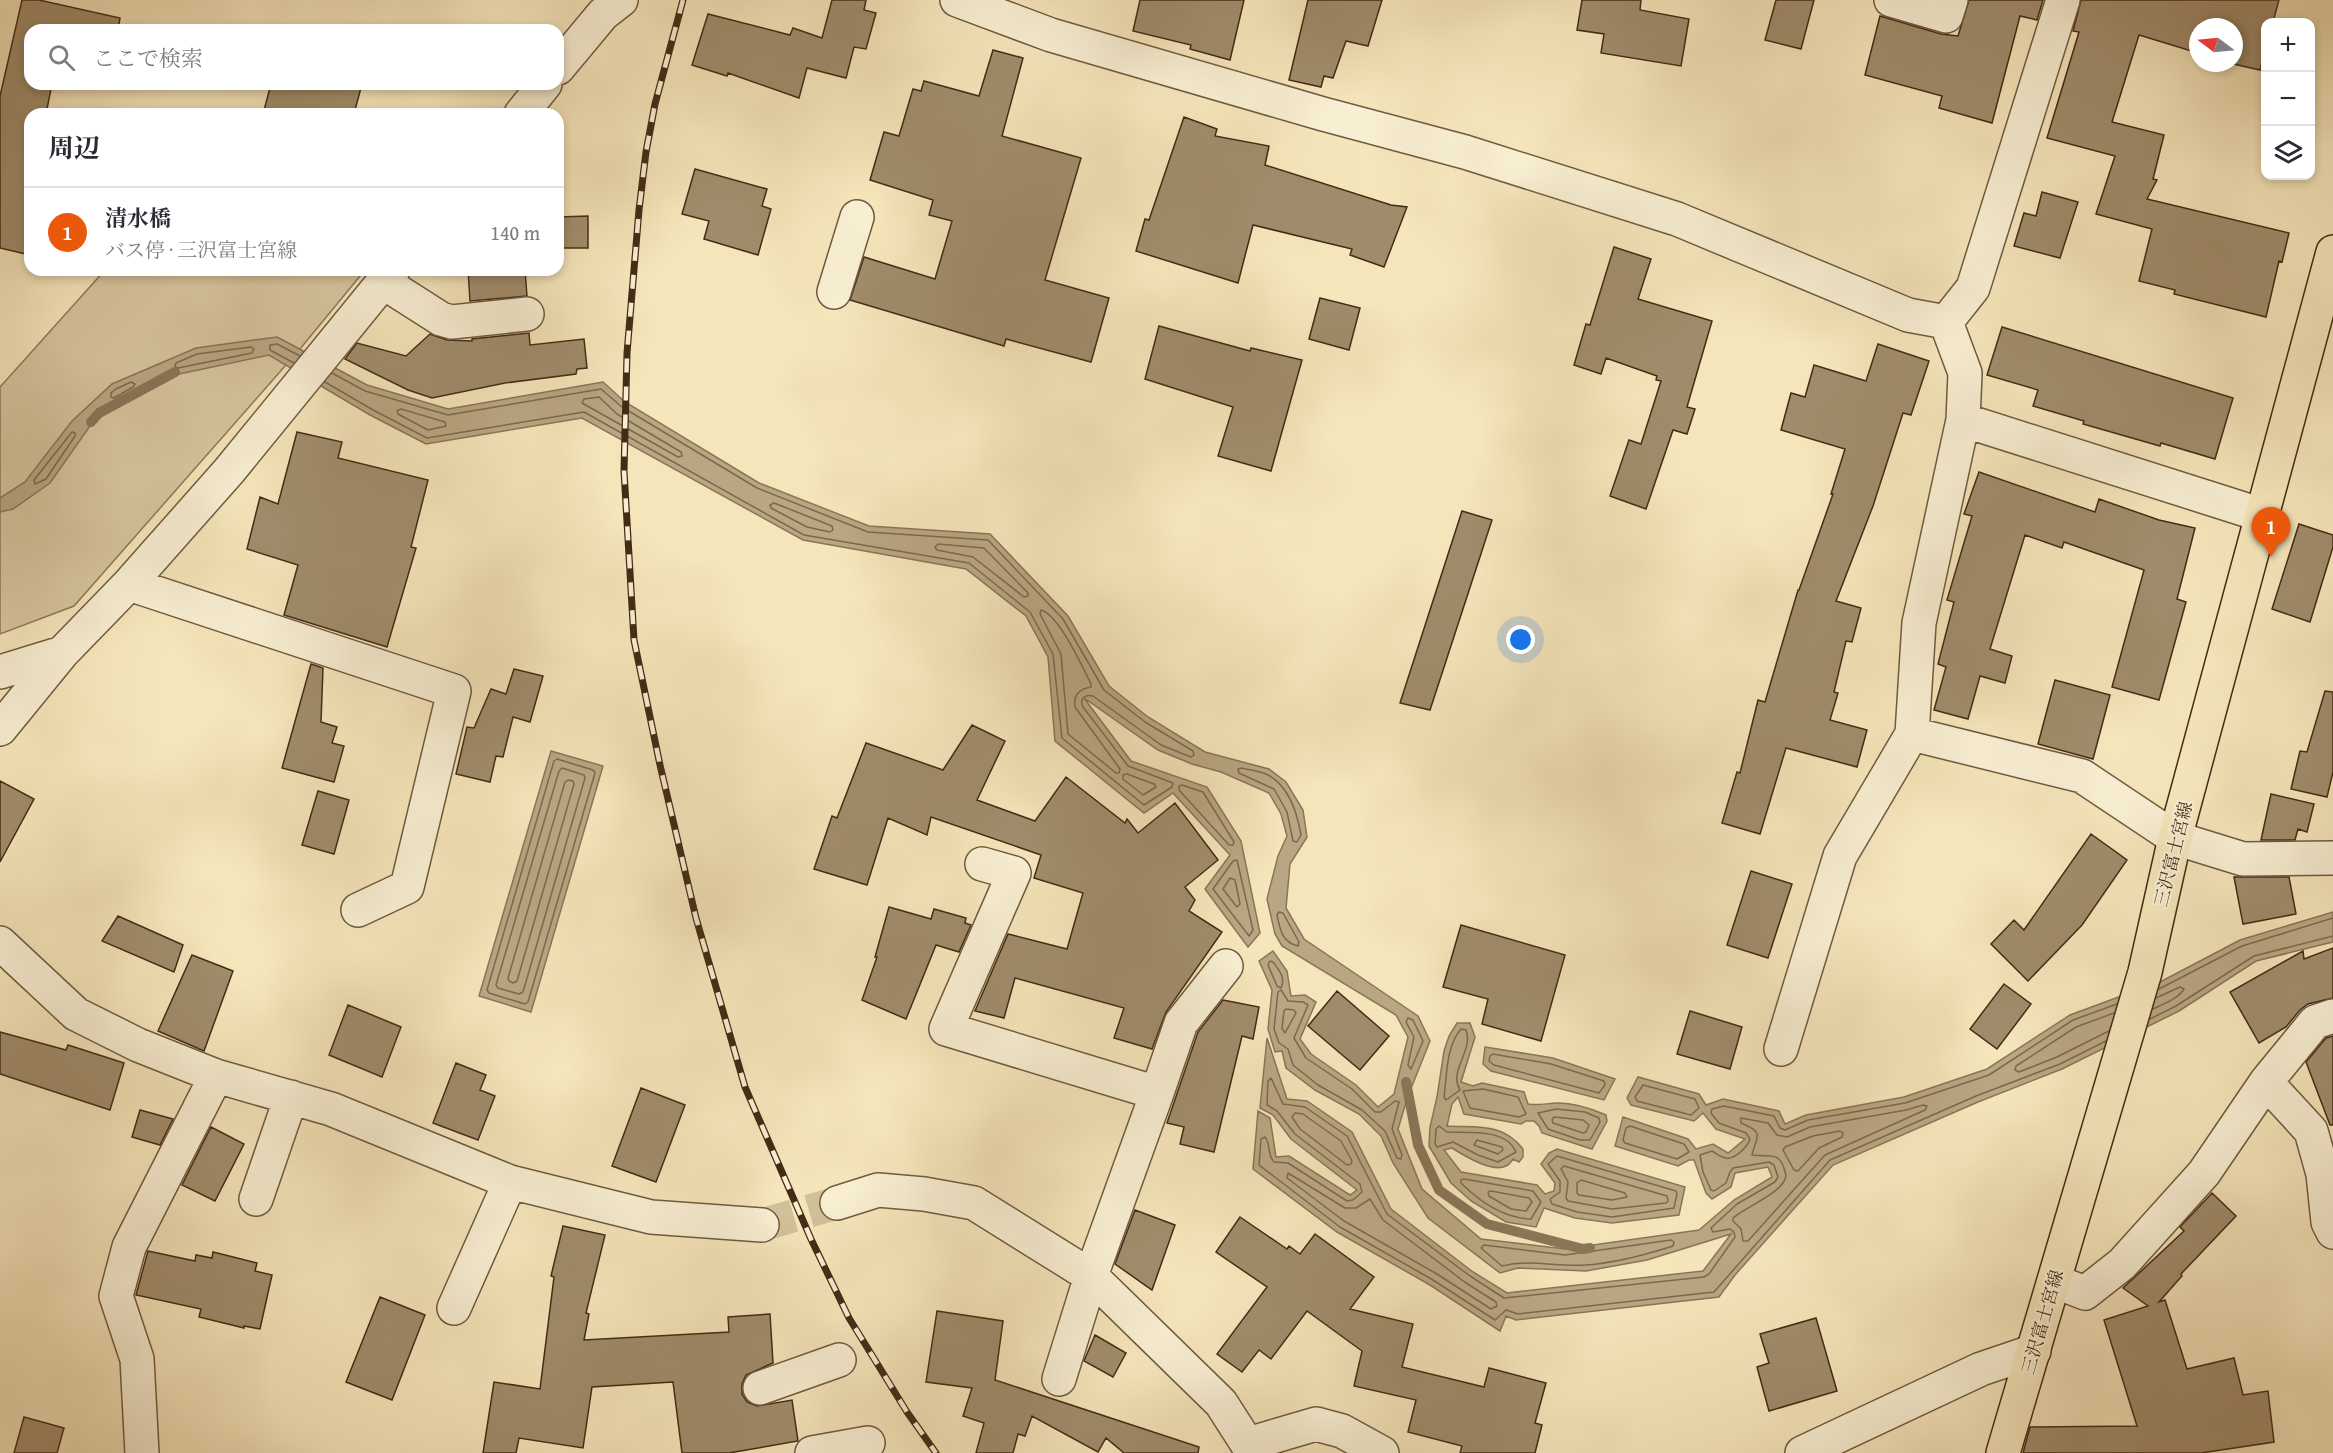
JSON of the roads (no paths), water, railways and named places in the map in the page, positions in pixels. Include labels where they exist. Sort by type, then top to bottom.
[{"type":"main road","name":"三沢富士宮線","points":[[2003,1453],[2145,972],[2175,838],[2333,252]]},
{"type":"street","points":[[957,0],[1051,35],[1323,114],[1465,152],[1677,219],[1908,315],[1946,322]]},
{"type":"street","points":[[1891,0],[1946,16],[1951,0]]},
{"type":"street","points":[[1946,322],[1973,288],[2063,0]]},
{"type":"street","points":[[564,61],[612,7]]},
{"type":"street","points":[[525,108],[540,90]]},
{"type":"street","points":[[834,292],[857,217]]},
{"type":"street","points":[[0,729],[62,653],[129,584],[229,471],[388,276],[441,319],[452,322],[527,314]]},
{"type":"street","points":[[1781,1049],[1840,856],[1912,734],[1919,623],[1963,420],[1965,373],[1946,322]]},
{"type":"street","points":[[1963,420],[2262,516]]},
{"type":"street","points":[[129,584],[454,691],[407,887],[358,910]]},
{"type":"street","points":[[0,672],[62,653]]},
{"type":"street","points":[[1912,734],[2082,776],[2175,838],[2243,859],[2333,858]]},
{"type":"street","points":[[982,864],[1014,873],[945,1029],[1157,1093]]},
{"type":"street","points":[[0,943],[75,1014],[138,1046],[216,1076],[331,1109],[510,1182],[651,1217],[762,1225]]},
{"type":"street","points":[[1059,1379],[1091,1276],[1181,1023],[1226,966]]},
{"type":"street","points":[[2054,1281],[2085,1293],[2122,1264],[2204,1173],[2266,1082],[2315,1022],[2333,1016]]},
{"type":"street","points":[[142,1453],[137,1359],[116,1296],[129,1247],[216,1076]]},
{"type":"street","points":[[2266,1082],[2311,1131],[2323,1174],[2328,1222],[2333,1232]]},
{"type":"street","points":[[256,1199],[291,1097]]},
{"type":"street","points":[[454,1308],[510,1182]]},
{"type":"street","points":[[837,1203],[878,1190],[924,1194],[974,1203],[1091,1276],[1221,1403],[1250,1449],[1316,1424],[1342,1431],[1382,1453]]},
{"type":"street","points":[[1802,1453],[1981,1369],[2034,1351]]},
{"type":"street","points":[[760,1388],[839,1360]]},
{"type":"street","points":[[812,1453],[868,1443]]},
{"type":"water","points":[[277,337],[367,385],[448,409],[603,382],[625,402],[759,483],[869,526],[990,534],[1068,616],[1109,686],[1148,717],[1205,752],[1269,769],[1286,782],[1303,810],[1307,837],[1290,864],[1286,908],[1304,939],[1418,1016],[1430,1041],[1408,1096],[1398,1129],[1422,1189],[1481,1239],[1565,1249],[1699,1230],[1734,1200],[1772,1177],[1768,1167],[1735,1173],[1731,1187],[1712,1199],[1706,1193],[1694,1160],[1678,1166],[1615,1146],[1623,1117],[1688,1139],[1696,1149],[1713,1144],[1728,1153],[1745,1139],[1716,1129],[1703,1113],[1694,1121],[1631,1105],[1627,1098],[1638,1077],[1699,1094],[1706,1105],[1723,1099],[1779,1111],[1785,1124],[1806,1115],[1904,1097],[1987,1069],[2070,1015],[2162,981],[2240,940],[2333,912],[2333,942],[2256,961],[2179,1011],[2062,1069],[1978,1102],[1833,1165],[1735,1275],[1719,1297],[1516,1320],[1506,1316],[1500,1331],[1430,1285],[1337,1232],[1253,1169],[1258,1111],[1270,1118],[1276,1157],[1289,1156],[1350,1195],[1357,1190],[1291,1139],[1273,1115],[1260,1108],[1267,1038],[1287,1099],[1307,1101],[1352,1132],[1391,1209],[1473,1272],[1507,1293],[1703,1271],[1731,1234],[1647,1260],[1586,1271],[1518,1268],[1500,1273],[1428,1218],[1393,1163],[1381,1136],[1359,1114],[1315,1090],[1286,1068],[1282,1051],[1275,1052],[1268,1029],[1272,990],[1259,961],[1273,951],[1287,971],[1291,996],[1305,995],[1316,1002],[1300,1039],[1311,1054],[1356,1085],[1378,1107],[1394,1094],[1408,1037],[1396,1015],[1282,946],[1275,934],[1267,899],[1278,856],[1287,836],[1281,814],[1269,793],[1221,772],[1192,764],[1158,750],[1084,698],[1131,761],[1207,787],[1241,841],[1260,933],[1248,947],[1205,889],[1230,855],[1173,793],[1144,813],[1055,741],[1048,657],[1026,616],[966,569],[803,540],[582,418],[426,444],[370,415],[269,355],[165,377],[99,413],[50,483],[13,509],[0,512],[0,498],[25,482],[72,421],[112,384],[196,348]]},
{"type":"water","points":[[551,751],[603,766],[531,1012],[479,996]]},
{"type":"water","points":[[1457,1023],[1470,1023],[1475,1037],[1461,1082],[1473,1086],[1482,1083],[1524,1092],[1528,1104],[1564,1103],[1582,1106],[1606,1115],[1607,1121],[1592,1149],[1542,1133],[1534,1121],[1521,1124],[1464,1114],[1458,1097],[1452,1104],[1447,1126],[1498,1130],[1515,1140],[1523,1149],[1523,1157],[1519,1162],[1513,1159],[1508,1165],[1500,1168],[1478,1162],[1452,1148],[1444,1150],[1461,1172],[1537,1185],[1545,1194],[1554,1191],[1555,1183],[1541,1164],[1549,1153],[1557,1149],[1685,1187],[1679,1215],[1612,1223],[1575,1218],[1544,1208],[1536,1227],[1506,1222],[1471,1201],[1451,1183],[1429,1146],[1430,1127],[1444,1051]]},
{"type":"water","points":[[1485,1047],[1553,1058],[1615,1079],[1604,1100],[1491,1071],[1483,1064]]},
{"type":"waterway","points":[[91,422],[99,413],[175,372]]},
{"type":"waterway","points":[[1406,1082],[1418,1145],[1439,1190],[1487,1224],[1583,1249],[1590,1248]]},
{"type":"tunnel","points":[[762,1225],[837,1203]]},
{"type":"railway","points":[[683,0],[655,104],[646,152],[627,353],[624,471],[634,640],[660,765],[696,918],[745,1087],[811,1239],[849,1318],[907,1412],[936,1453]]},
{"type":"place","name":"清水橋","points":[[2271,557]]}]
